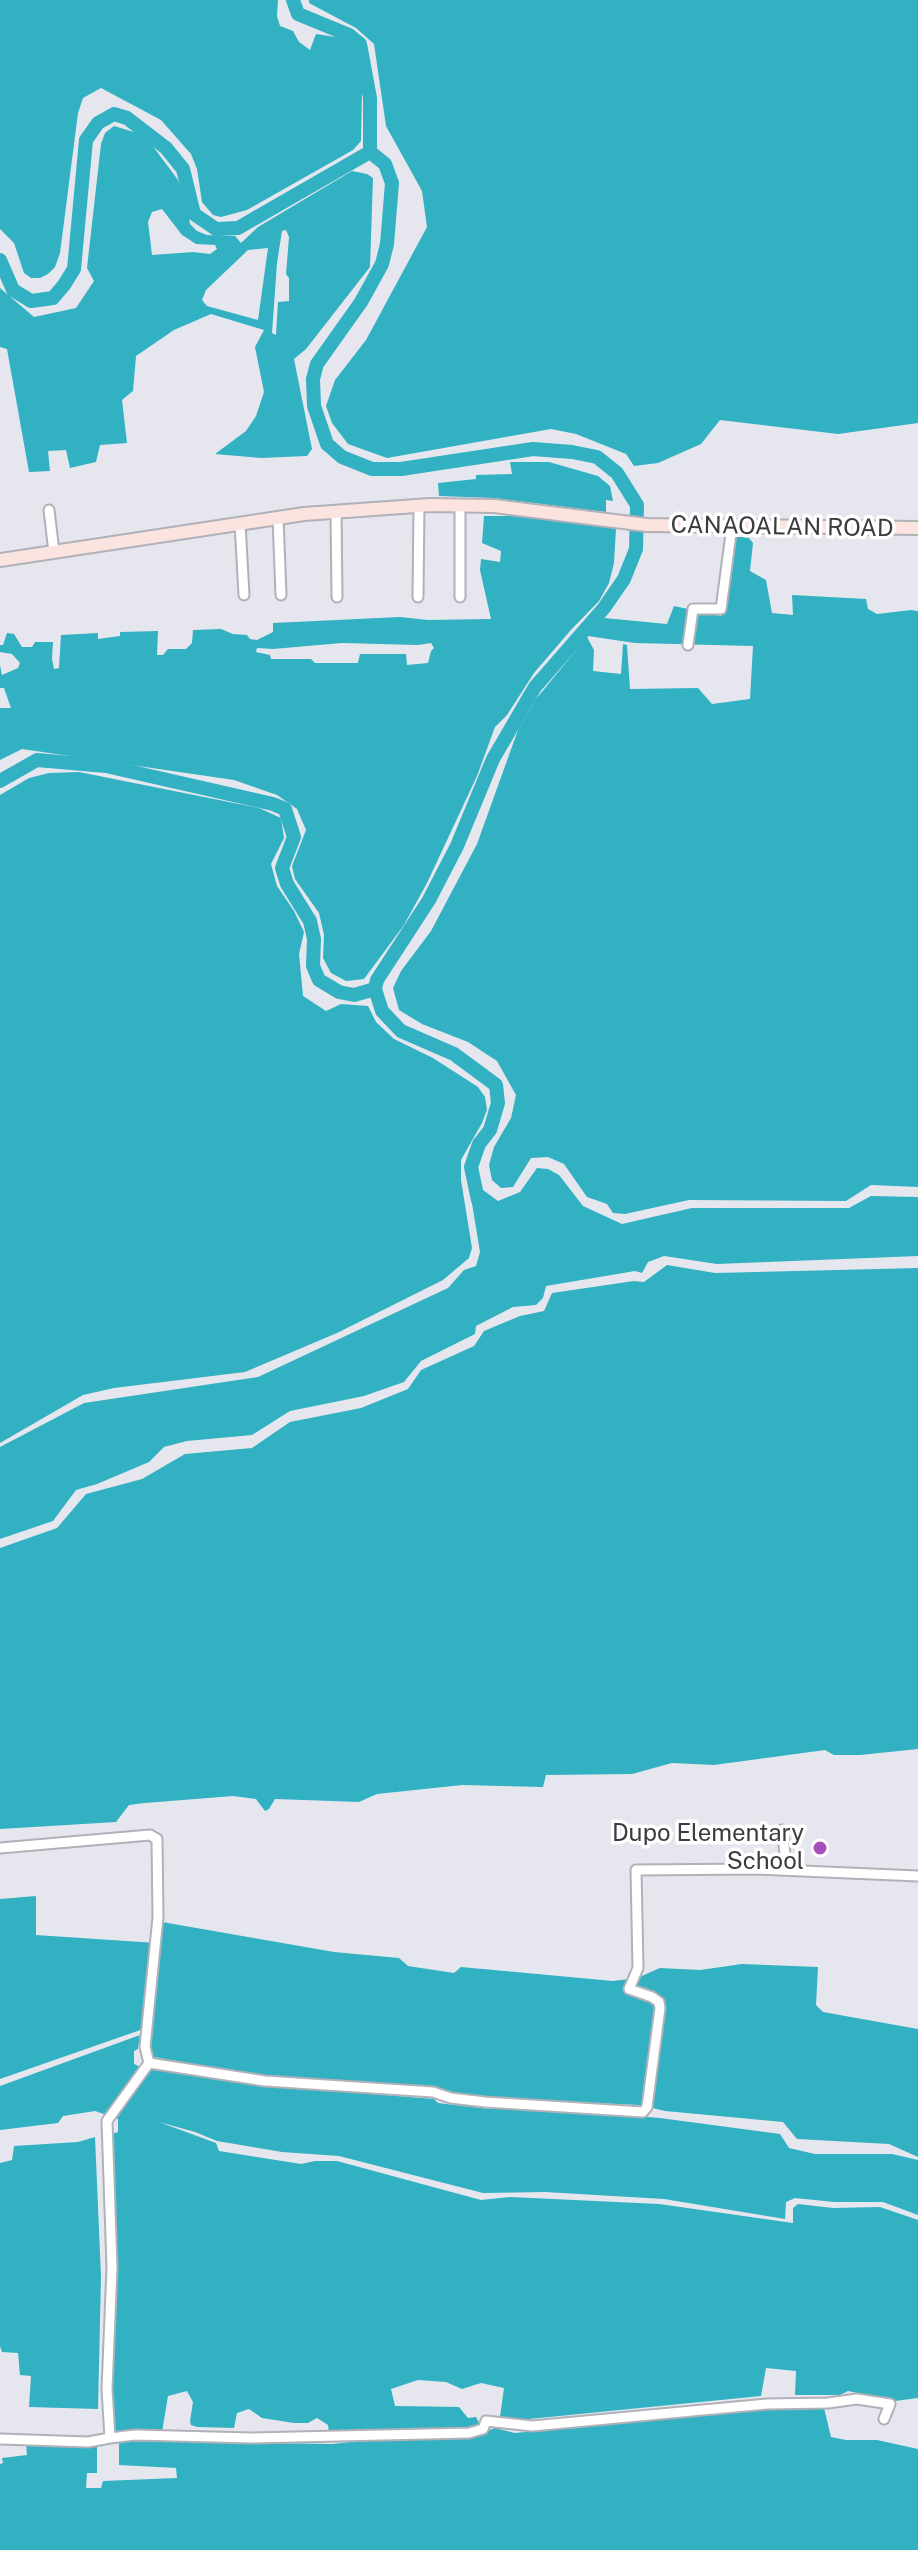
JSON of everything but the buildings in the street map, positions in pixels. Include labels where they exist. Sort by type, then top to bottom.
[{"type":"street","points":[[460,505],[460,597]]},
{"type":"street","name":"CANAOALAN ROAD","points":[[0,560],[278,518],[419,506],[494,506],[647,525],[918,528]]},
{"type":"street","points":[[418,597],[419,506]]},
{"type":"street","points":[[49,510],[54,552]]},
{"type":"street","points":[[336,512],[337,597]]},
{"type":"street","points":[[278,518],[281,595]]},
{"type":"street","points":[[240,523],[244,595]]},
{"type":"street","points":[[688,645],[693,609],[721,609],[732,526]]},
{"type":"street","points":[[782,1830],[787,1870]]},
{"type":"street","points":[[0,1848],[150,1835],[157,1839],[158,1917],[145,2047],[147,2065],[108,2117],[112,2267],[107,2389],[110,2438]]},
{"type":"street","points":[[147,2065],[265,2081],[433,2092],[451,2098],[485,2102],[643,2112],[647,2107],[660,2008],[659,2002],[652,1997],[629,1989],[638,1968],[635,1872],[639,1869],[787,1870],[918,1876]]},
{"type":"street","points":[[0,2439],[88,2442],[135,2435],[252,2438],[469,2433],[484,2429],[486,2421],[532,2426],[767,2404],[857,2399],[890,2404],[884,2419]]},
{"type":"water","points":[[0,0],[278,0],[280,26],[293,31],[299,42],[310,50],[316,34],[342,38],[356,49],[362,92],[361,141],[353,150],[247,210],[221,217],[213,215],[202,202],[197,169],[191,154],[161,120],[101,88],[83,98],[78,113],[60,253],[55,267],[40,278],[31,278],[24,273],[14,243],[0,229]]},
{"type":"water","points":[[309,0],[918,0],[918,423],[838,434],[720,420],[701,444],[658,463],[634,466],[626,454],[576,434],[551,429],[387,458],[348,444],[332,423],[326,406],[335,380],[366,340],[427,227],[422,191],[386,126],[374,44],[356,28],[309,3]]},
{"type":"water","points":[[114,126],[149,141],[178,180],[186,199],[190,224],[207,235],[235,236],[241,243],[258,227],[352,171],[373,178],[370,267],[306,349],[294,359],[312,449],[307,456],[261,458],[215,454],[246,431],[256,416],[264,392],[255,347],[264,330],[211,314],[174,330],[136,356],[133,391],[122,400],[127,443],[100,445],[96,462],[70,468],[66,450],[48,451],[50,471],[29,472],[7,349],[0,347],[0,288],[34,317],[76,308],[94,281],[87,268],[101,144],[105,133]],"holes":[[[162,209],[182,235],[196,244],[215,245],[217,249],[210,254],[152,255],[148,222],[152,212]],[[286,230],[289,237],[286,274],[289,278],[289,301],[278,302],[276,335],[272,333],[282,231]],[[268,248],[258,320],[207,306],[202,300],[206,290],[248,250]]]},
{"type":"water","points":[[510,462],[549,462],[598,476],[610,486],[613,501],[606,500],[606,512],[493,498],[439,496],[438,483],[476,479],[476,475],[512,474]]},
{"type":"water","points":[[484,516],[518,516],[616,528],[614,563],[609,583],[599,601],[534,673],[507,715],[495,727],[477,776],[427,883],[404,925],[364,979],[346,981],[331,973],[323,958],[324,935],[319,913],[295,879],[292,866],[306,830],[297,809],[277,795],[234,780],[22,749],[0,760],[0,708],[11,708],[4,688],[0,688],[0,665],[2,675],[18,668],[20,663],[12,654],[0,652],[0,645],[3,645],[7,633],[14,634],[22,647],[32,647],[35,642],[53,642],[54,669],[59,668],[61,635],[98,633],[98,639],[120,636],[120,632],[158,631],[157,655],[163,655],[168,649],[186,649],[192,643],[193,630],[221,629],[257,640],[273,632],[273,623],[400,617],[491,619],[480,570],[481,559],[500,562],[501,551],[482,543]],"holes":[[[342,643],[431,643],[434,648],[428,663],[407,665],[406,654],[360,654],[358,663],[315,663],[311,659],[271,659],[270,655],[256,652],[257,648]]]},
{"type":"water","points":[[734,537],[748,537],[753,543],[750,571],[766,580],[772,613],[793,615],[792,595],[866,599],[868,609],[877,614],[918,611],[918,1187],[871,1185],[846,1201],[689,1200],[625,1214],[613,1213],[607,1204],[587,1197],[564,1164],[548,1157],[531,1158],[513,1187],[501,1188],[492,1180],[489,1165],[494,1147],[511,1118],[516,1095],[497,1061],[468,1042],[422,1024],[399,1010],[393,988],[401,971],[431,931],[477,844],[518,730],[536,699],[587,637],[594,650],[593,671],[621,674],[623,644],[627,645],[630,689],[698,688],[712,704],[750,699],[753,646],[635,643],[588,636],[604,618],[667,624],[674,606],[721,616]]},
{"type":"water","points":[[79,772],[259,808],[281,818],[284,838],[271,864],[277,886],[304,932],[299,954],[303,996],[326,1011],[341,1004],[368,1006],[376,1022],[394,1039],[433,1058],[478,1087],[485,1097],[487,1110],[461,1160],[461,1180],[472,1248],[469,1258],[443,1280],[337,1333],[245,1372],[114,1388],[83,1395],[0,1443],[0,795],[29,778],[49,773]]},
{"type":"water","points":[[537,1168],[559,1175],[583,1206],[622,1224],[692,1208],[849,1208],[871,1196],[918,1197],[918,1256],[717,1264],[664,1256],[648,1262],[642,1273],[635,1271],[546,1286],[543,1298],[536,1305],[513,1307],[476,1326],[475,1334],[421,1361],[404,1382],[364,1396],[290,1411],[252,1435],[187,1441],[164,1447],[149,1462],[76,1490],[53,1521],[0,1539],[0,1447],[84,1403],[258,1377],[448,1288],[464,1270],[476,1266],[480,1252],[468,1179],[498,1201],[520,1192]]},
{"type":"water","points":[[667,1265],[715,1273],[918,1268],[918,1749],[860,1755],[834,1755],[825,1750],[714,1765],[672,1763],[632,1774],[546,1775],[543,1787],[462,1785],[377,1794],[359,1802],[275,1799],[265,1811],[256,1799],[233,1796],[145,1803],[129,1805],[116,1822],[0,1829],[0,1548],[57,1528],[86,1494],[142,1479],[185,1454],[252,1448],[290,1422],[361,1408],[408,1389],[421,1370],[474,1346],[484,1331],[520,1316],[544,1311],[552,1293],[644,1282]]},
{"type":"water","points":[[36,1896],[36,1935],[156,1943],[162,1922],[334,1952],[399,1958],[408,1966],[454,1973],[461,1967],[613,1981],[637,1978],[660,1968],[700,1970],[742,1964],[818,1967],[816,2005],[823,2012],[918,2029],[918,2157],[889,2144],[797,2139],[783,2122],[665,2111],[640,2105],[449,2097],[435,2087],[288,2079],[232,2071],[150,2055],[149,2027],[0,2079],[0,1899]]},
{"type":"water","points":[[140,2035],[138,2049],[134,2051],[134,2064],[145,2069],[178,2071],[264,2085],[434,2099],[438,2103],[490,2109],[544,2109],[660,2118],[780,2134],[789,2148],[815,2154],[892,2154],[918,2160],[918,2215],[883,2202],[795,2198],[786,2202],[785,2219],[664,2199],[545,2192],[483,2193],[339,2156],[282,2152],[217,2141],[159,2122],[216,2143],[219,2151],[301,2164],[337,2161],[481,2200],[510,2197],[659,2204],[793,2223],[793,2208],[798,2204],[833,2208],[880,2207],[918,2220],[918,2398],[895,2401],[848,2391],[840,2395],[795,2395],[796,2371],[766,2368],[761,2396],[519,2420],[500,2417],[504,2388],[481,2383],[462,2389],[446,2382],[418,2380],[391,2389],[395,2406],[459,2407],[468,2418],[476,2417],[480,2425],[467,2430],[329,2433],[328,2425],[317,2418],[308,2423],[294,2423],[262,2418],[249,2409],[237,2413],[234,2428],[197,2427],[191,2425],[193,2402],[187,2391],[168,2396],[162,2432],[110,2431],[104,2136],[118,2132],[118,2119],[95,2111],[63,2116],[58,2123],[0,2130],[0,2086]]},
{"type":"water","points":[[95,2137],[101,2277],[98,2409],[29,2407],[31,2376],[20,2375],[18,2353],[2,2352],[0,2346],[0,2163],[12,2160],[14,2146],[78,2142]]},
{"type":"water","points":[[769,2408],[824,2408],[831,2437],[877,2440],[918,2449],[918,2550],[0,2550],[0,2464],[3,2463],[2,2458],[27,2455],[26,2443],[97,2443],[97,2473],[87,2473],[86,2488],[101,2488],[103,2481],[177,2478],[176,2468],[119,2465],[119,2441],[332,2444],[408,2436],[471,2437],[495,2428],[515,2433]]},
{"type":"waterway","points":[[293,0],[298,14],[349,35],[360,44],[370,98],[370,152]]},
{"type":"waterway","points":[[0,260],[13,290],[31,301],[53,298],[64,285],[74,269],[86,140],[98,123],[114,114],[127,118],[166,148],[183,169],[194,214],[216,229],[238,228],[370,152]]},
{"type":"waterway","points":[[370,152],[385,164],[392,183],[387,244],[382,264],[361,302],[317,364],[313,379],[314,406],[327,444],[342,457],[372,469],[401,469],[533,449],[572,452],[597,457],[617,473],[637,505],[636,549],[624,579],[604,608],[535,687],[493,759],[457,846],[429,900],[377,980],[375,989],[382,1011],[401,1031],[454,1054],[496,1085],[498,1103],[490,1130],[479,1144],[471,1167],[478,1200]]},
{"type":"waterway","points":[[0,781],[37,760],[106,766],[285,809],[294,837],[282,868],[287,884],[310,921],[314,939],[313,966],[319,980],[339,992],[354,995],[375,989]]},
{"type":"place","name":"Dupo Elementary School","points":[[820,1848]]}]
